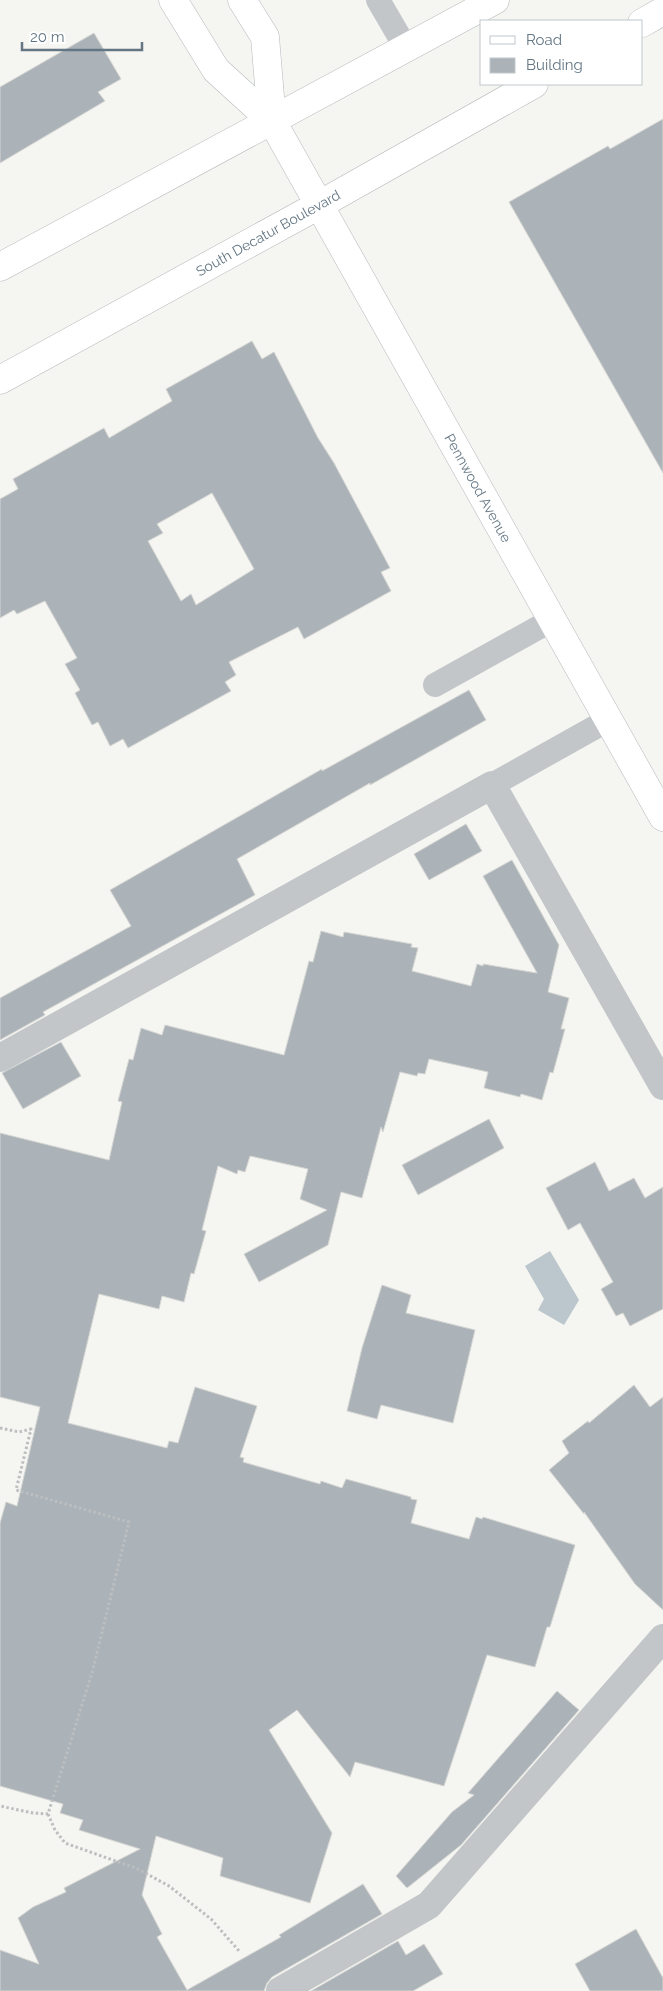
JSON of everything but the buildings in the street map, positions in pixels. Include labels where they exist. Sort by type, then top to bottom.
[{"type":"main road","points":[[173,0],[216,70],[272,121]]},
{"type":"main road","points":[[242,0],[265,37],[272,121]]},
{"type":"main road","points":[[0,267],[495,0]]},
{"type":"main road","points":[[643,22],[663,11]]},
{"type":"main road","name":"South Decatur Boulevard","points":[[0,380],[319,205],[532,85]]},
{"type":"main road","name":"Pennwood Avenue","points":[[272,121],[663,817]]},
{"type":"street","points":[[0,1058],[492,785],[655,1053],[663,1086]]},
{"type":"street","points":[[280,1991],[429,1905],[663,1638]]},
{"type":"lane","points":[[378,0],[406,48]]},
{"type":"lane","points":[[435,685],[552,620]]},
{"type":"lane","points":[[492,785],[608,720]]},
{"type":"path","points":[[0,1428],[19,1432],[31,1429],[16,1490],[130,1522],[92,1673],[48,1814],[55,1830],[65,1843],[138,1870],[169,1886],[211,1919],[240,1952]]},
{"type":"path","points":[[0,1806],[48,1814]]},
{"type":"shaded area","points":[[550,1251],[579,1300],[564,1325],[538,1310],[544,1299],[525,1266]]}]
